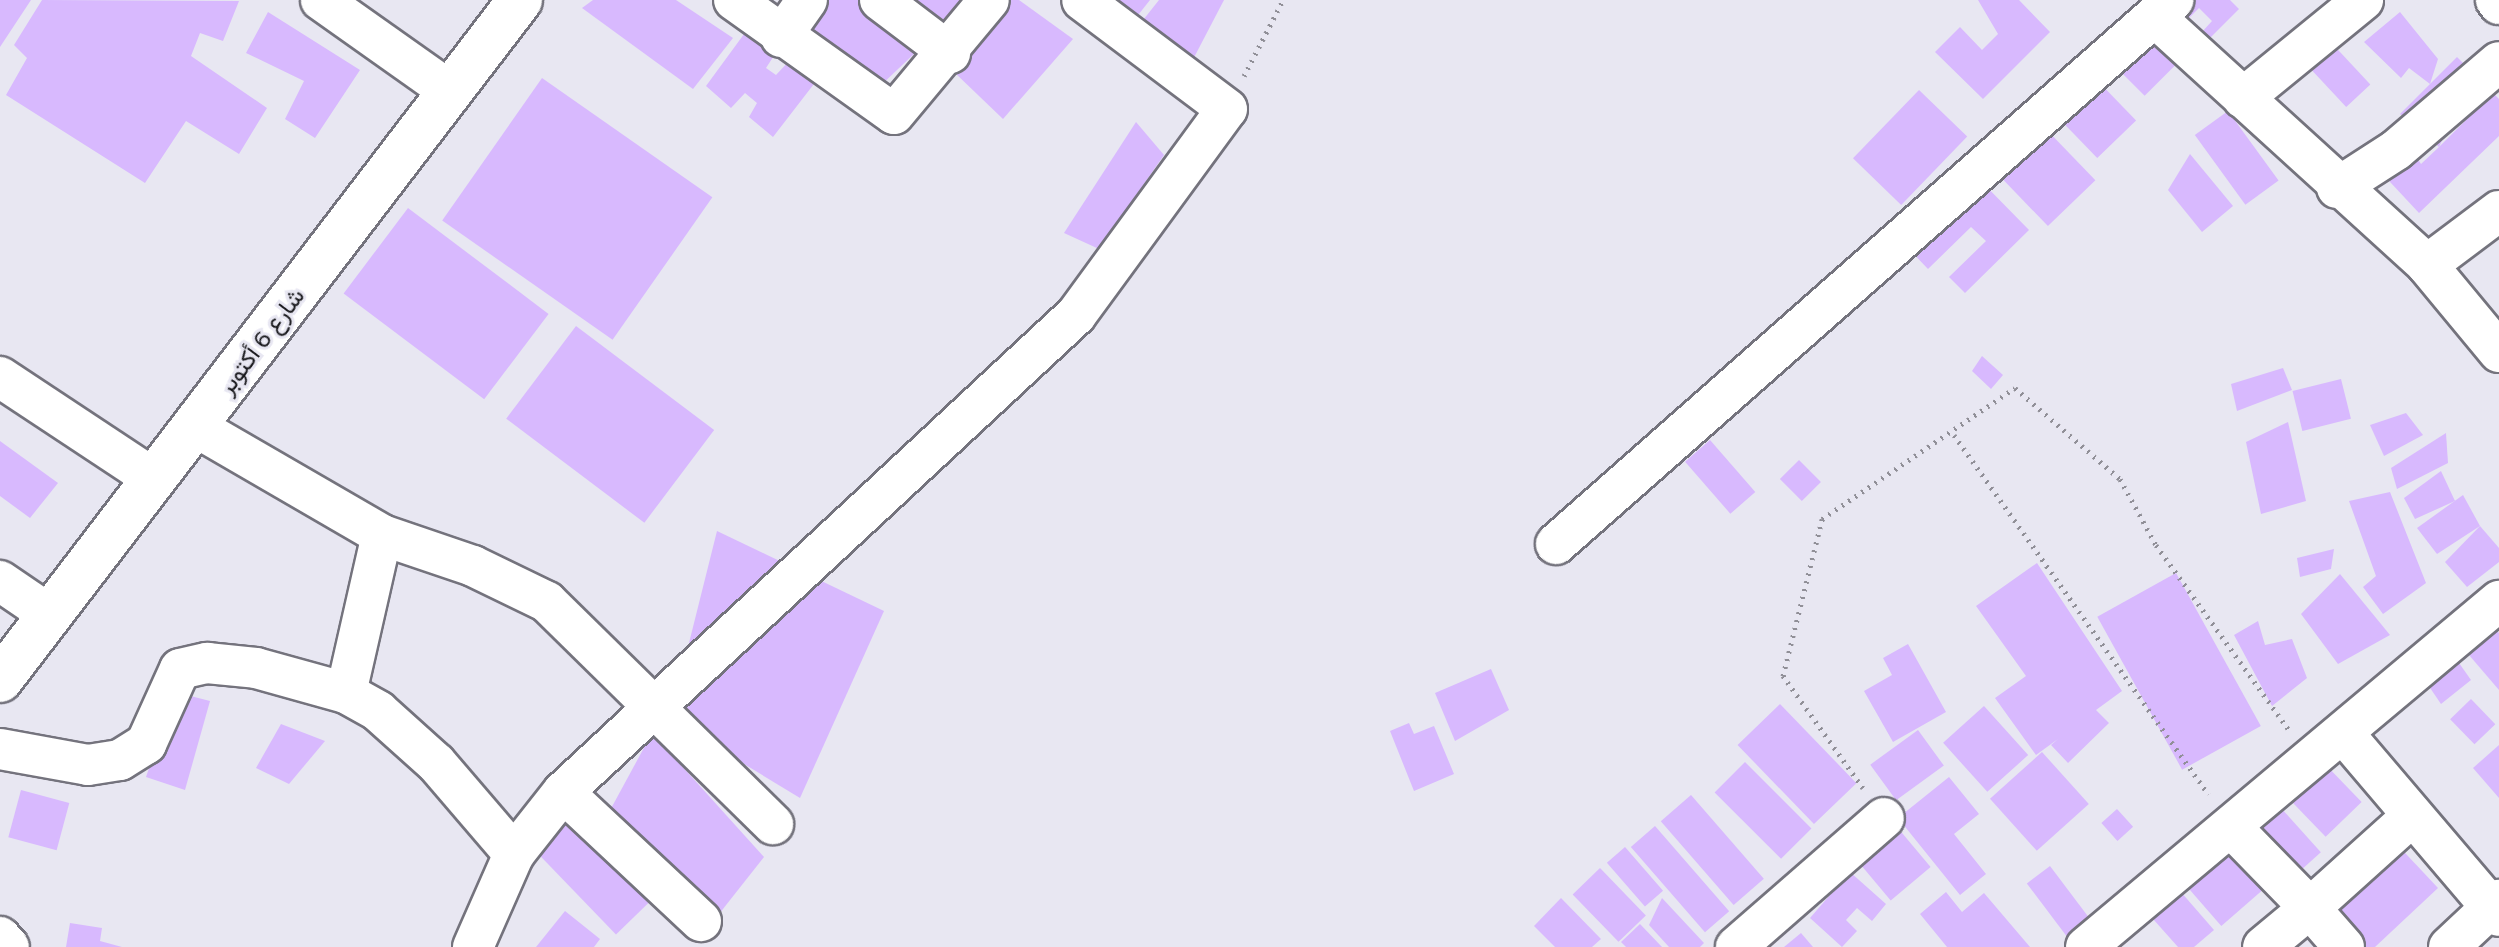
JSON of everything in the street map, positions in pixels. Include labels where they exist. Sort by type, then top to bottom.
[{"type":"street","points":[[321,0],[451,92]]},
{"type":"street","name":"شارع 6 أكتوبر","points":[[0,680],[520,0]]},
{"type":"street","points":[[734,0],[781,37],[894,114],[950,53],[989,0]]},
{"type":"street","points":[[781,37],[807,0]]},
{"type":"street","points":[[880,0],[950,53]]},
{"type":"street","points":[[473,947],[514,854],[563,792],[658,707],[1076,315],[1227,109],[1082,0]]},
{"type":"street","points":[[2243,98],[2346,5]]},
{"type":"street","points":[[1556,544],[2164,9],[2243,98],[2337,188],[2427,265],[2499,352]]},
{"type":"street","points":[[2337,188],[2396,150],[2499,62]]},
{"type":"street","points":[[2427,265],[2499,211]]},
{"type":"street","points":[[0,377],[154,479]]},
{"type":"street","points":[[196,427],[382,535],[473,566],[547,602],[658,707],[773,824]]},
{"type":"street","points":[[346,693],[382,535]]},
{"type":"street","points":[[0,581],[50,615]]},
{"type":"street","points":[[2086,947],[2232,828],[2499,601]]},
{"type":"street","points":[[0,749],[88,765],[120,760],[146,744],[168,682],[180,669],[207,663],[346,693],[378,711],[436,763],[514,854]]},
{"type":"street","points":[[2343,733],[2411,817],[2496,908],[2449,947]]},
{"type":"street","points":[[563,792],[701,921]]},
{"type":"street","points":[[2263,947],[2411,817]]},
{"type":"street","points":[[1736,947],[1884,818]]},
{"type":"street","points":[[2232,828],[2344,947]]},
{"type":"street","points":[[0,937],[9,947]]},
{"type":"path","points":[[1227,109],[1283,0]]},
{"type":"path","points":[[1884,818],[1783,676],[1822,519],[1954,435],[2015,388],[2120,479],[2156,545],[2310,760]]},
{"type":"path","points":[[1954,435],[2232,828]]},
{"type":"building","points":[[0,0],[31,0],[0,47]]},
{"type":"building","points":[[42,0],[239,1],[223,41],[200,33],[191,56],[267,108],[239,154],[186,121],[145,183],[6,95],[27,58],[14,45]]},
{"type":"building","points":[[593,0],[676,0],[733,38],[693,89],[582,8]]},
{"type":"building","points":[[821,0],[858,0],[917,51],[877,89],[799,36]]},
{"type":"building","points":[[909,0],[961,0],[942,26]]},
{"type":"building","points":[[1000,0],[1019,0],[1073,39],[1003,119],[954,72]]},
{"type":"building","points":[[1098,0],[1150,0],[1131,24]]},
{"type":"building","points":[[1159,0],[1224,0],[1188,69],[1136,29]]},
{"type":"building","points":[[1978,0],[2019,0],[2050,32],[1983,99],[1935,52],[1960,27],[1982,50],[1998,34]]},
{"type":"building","points":[[2150,0],[2230,0],[2239,9],[2208,40],[2201,33],[2212,21],[2199,8],[2178,29]]},
{"type":"building","points":[[2139,11],[2184,56],[2145,96],[2099,51]]},
{"type":"building","points":[[268,12],[360,70],[315,138],[285,119],[304,81],[246,53]]},
{"type":"building","points":[[2400,12],[2438,59],[2430,84],[2409,68],[2401,78],[2364,42]]},
{"type":"building","points":[[747,30],[777,51],[766,68],[776,75],[790,60],[817,80],[773,137],[749,117],[757,103],[745,93],[731,108],[706,86]]},
{"type":"building","points":[[2326,37],[2370,85],[2346,107],[2302,60]]},
{"type":"building","points":[[2457,57],[2499,99],[2499,136],[2419,213],[2363,153],[2394,122],[2421,164],[2439,147],[2400,114]],"holes":[[[2465,91],[2476,110],[2439,147],[2450,123],[2426,94],[2442,110]]]},
{"type":"building","points":[[2093,76],[2136,121],[2097,158],[2054,114]]},
{"type":"building","points":[[542,78],[712,197],[613,340],[442,221]]},
{"type":"building","points":[[1919,90],[1967,137],[1901,205],[1853,158]]},
{"type":"building","points":[[2228,111],[2279,181],[2245,205],[2195,135]]},
{"type":"building","points":[[1136,122],[1164,155],[1099,249],[1064,233]]},
{"type":"building","points":[[2044,127],[2095,180],[2048,226],[1997,173]]},
{"type":"building","points":[[2190,154],[2233,206],[2202,232],[2168,190]]},
{"type":"building","points":[[1977,177],[2029,230],[1965,293],[1949,277],[1986,241],[1971,227],[1928,269],[1906,246]]},
{"type":"building","points":[[408,208],[549,314],[484,399],[344,293]]},
{"type":"building","points":[[576,326],[714,430],[644,523],[506,419]]},
{"type":"building","points":[[1982,356],[2003,375],[1991,389],[1972,371]]},
{"type":"building","points":[[2283,368],[2292,390],[2237,411],[2231,384]]},
{"type":"building","points":[[2341,379],[2351,419],[2302,431],[2292,391]]},
{"type":"building","points":[[2406,413],[2423,435],[2384,456],[2370,425]]},
{"type":"building","points":[[2288,422],[2306,501],[2261,514],[2246,442]]},
{"type":"building","points":[[2446,433],[2448,463],[2397,489],[2391,468]]},
{"type":"building","points":[[1710,440],[1755,492],[1730,514],[1685,462]]},
{"type":"building","points":[[0,441],[58,483],[30,518],[0,496]]},
{"type":"building","points":[[1799,460],[1821,482],[1802,501],[1780,479]]},
{"type":"building","points":[[2441,471],[2455,501],[2415,519],[2404,498]]},
{"type":"building","points":[[2390,492],[2426,583],[2383,614],[2363,587],[2376,576],[2349,501]]},
{"type":"building","points":[[2463,495],[2480,526],[2437,554],[2417,528]]},
{"type":"building","points":[[2480,526],[2499,548],[2499,562],[2467,587],[2445,562]]},
{"type":"building","points":[[717,531],[884,611],[800,798],[670,719]]},
{"type":"building","points":[[2334,549],[2331,569],[2300,577],[2297,558]]},
{"type":"building","points":[[2037,563],[2122,691],[2096,710],[2109,723],[2068,763],[2051,745],[2058,739],[2036,755],[1995,698],[2026,676],[1976,606]]},
{"type":"building","points":[[2176,573],[2261,726],[2182,770],[2097,617]]},
{"type":"building","points":[[2340,574],[2390,635],[2338,664],[2301,614]]},
{"type":"building","points":[[2258,621],[2265,645],[2292,639],[2307,678],[2272,706],[2234,635]]},
{"type":"building","points":[[2489,622],[2499,633],[2499,690],[2463,648]]},
{"type":"building","points":[[1908,644],[1946,712],[1893,742],[1864,691],[1892,675],[1883,658]]},
{"type":"building","points":[[2452,653],[2471,680],[2441,704],[2424,679]]},
{"type":"building","points":[[1491,669],[1509,710],[1455,741],[1435,693]]},
{"type":"building","points":[[175,692],[210,701],[185,790],[146,777]]},
{"type":"building","points":[[2471,699],[2495,724],[2474,744],[2450,719]]},
{"type":"building","points":[[1780,704],[1856,783],[1814,824],[1738,745]]},
{"type":"building","points":[[1984,706],[2028,755],[1987,792],[1943,743]]},
{"type":"building","points":[[1409,723],[1414,734],[1434,726],[1454,774],[1414,791],[1390,731]]},
{"type":"building","points":[[281,724],[325,741],[289,784],[256,768]]},
{"type":"building","points":[[1918,730],[1944,766],[1896,800],[1870,765]]},
{"type":"building","points":[[652,733],[764,857],[719,914],[608,814]]},
{"type":"building","points":[[2499,745],[2499,798],[2473,768]]},
{"type":"building","points":[[2042,752],[2089,804],[2037,851],[1990,799]]},
{"type":"building","points":[[2322,761],[2362,802],[2326,837],[2286,796]]},
{"type":"building","points":[[1745,762],[1811,828],[1781,859],[1715,792]]},
{"type":"building","points":[[1949,777],[1979,814],[1954,834],[1986,874],[1960,895],[1898,818]]},
{"type":"building","points":[[21,790],[69,803],[57,850],[8,837]]},
{"type":"building","points":[[1691,795],[1764,879],[1734,905],[1661,821]]},
{"type":"building","points":[[2272,798],[2321,852],[2291,879],[2242,825]]},
{"type":"building","points":[[563,809],[651,900],[616,934],[528,843]]},
{"type":"building","points":[[2117,809],[2133,827],[2117,841],[2101,823]]},
{"type":"building","points":[[1892,821],[1931,867],[1891,900],[1852,854]]},
{"type":"building","points":[[1655,826],[1729,911],[1705,932],[1631,847]]},
{"type":"building","points":[[2392,839],[2438,888],[2375,947],[2352,947],[2316,910]]},
{"type":"building","points":[[2223,841],[2264,889],[2221,926],[2180,878]]},
{"type":"building","points":[[1625,847],[1663,891],[1645,907],[1607,863]]},
{"type":"building","points":[[2050,866],[2094,924],[2071,942],[2027,883]]},
{"type":"building","points":[[1600,868],[1646,915],[1619,942],[1573,894]]},
{"type":"building","points":[[1850,872],[1886,904],[1872,921],[1857,908],[1846,920],[1857,931],[1842,947],[1810,918]]},
{"type":"building","points":[[2174,884],[2214,930],[2194,947],[2178,947],[2145,910]]},
{"type":"building","points":[[1946,892],[1962,912],[1984,893],[2030,947],[1947,947],[1920,914]]},
{"type":"building","points":[[1561,898],[1601,939],[1592,947],[1555,947],[1534,926]]},
{"type":"building","points":[[1662,898],[1704,943],[1700,947],[1669,947],[1649,925]]},
{"type":"building","points":[[565,911],[600,939],[594,947],[536,947]]},
{"type":"building","points":[[70,923],[102,928],[100,941],[122,947],[66,947]]},
{"type":"building","points":[[1640,924],[1662,947],[1626,947],[1621,942]]},
{"type":"building","points":[[1801,933],[1813,947],[1784,947]]}]
